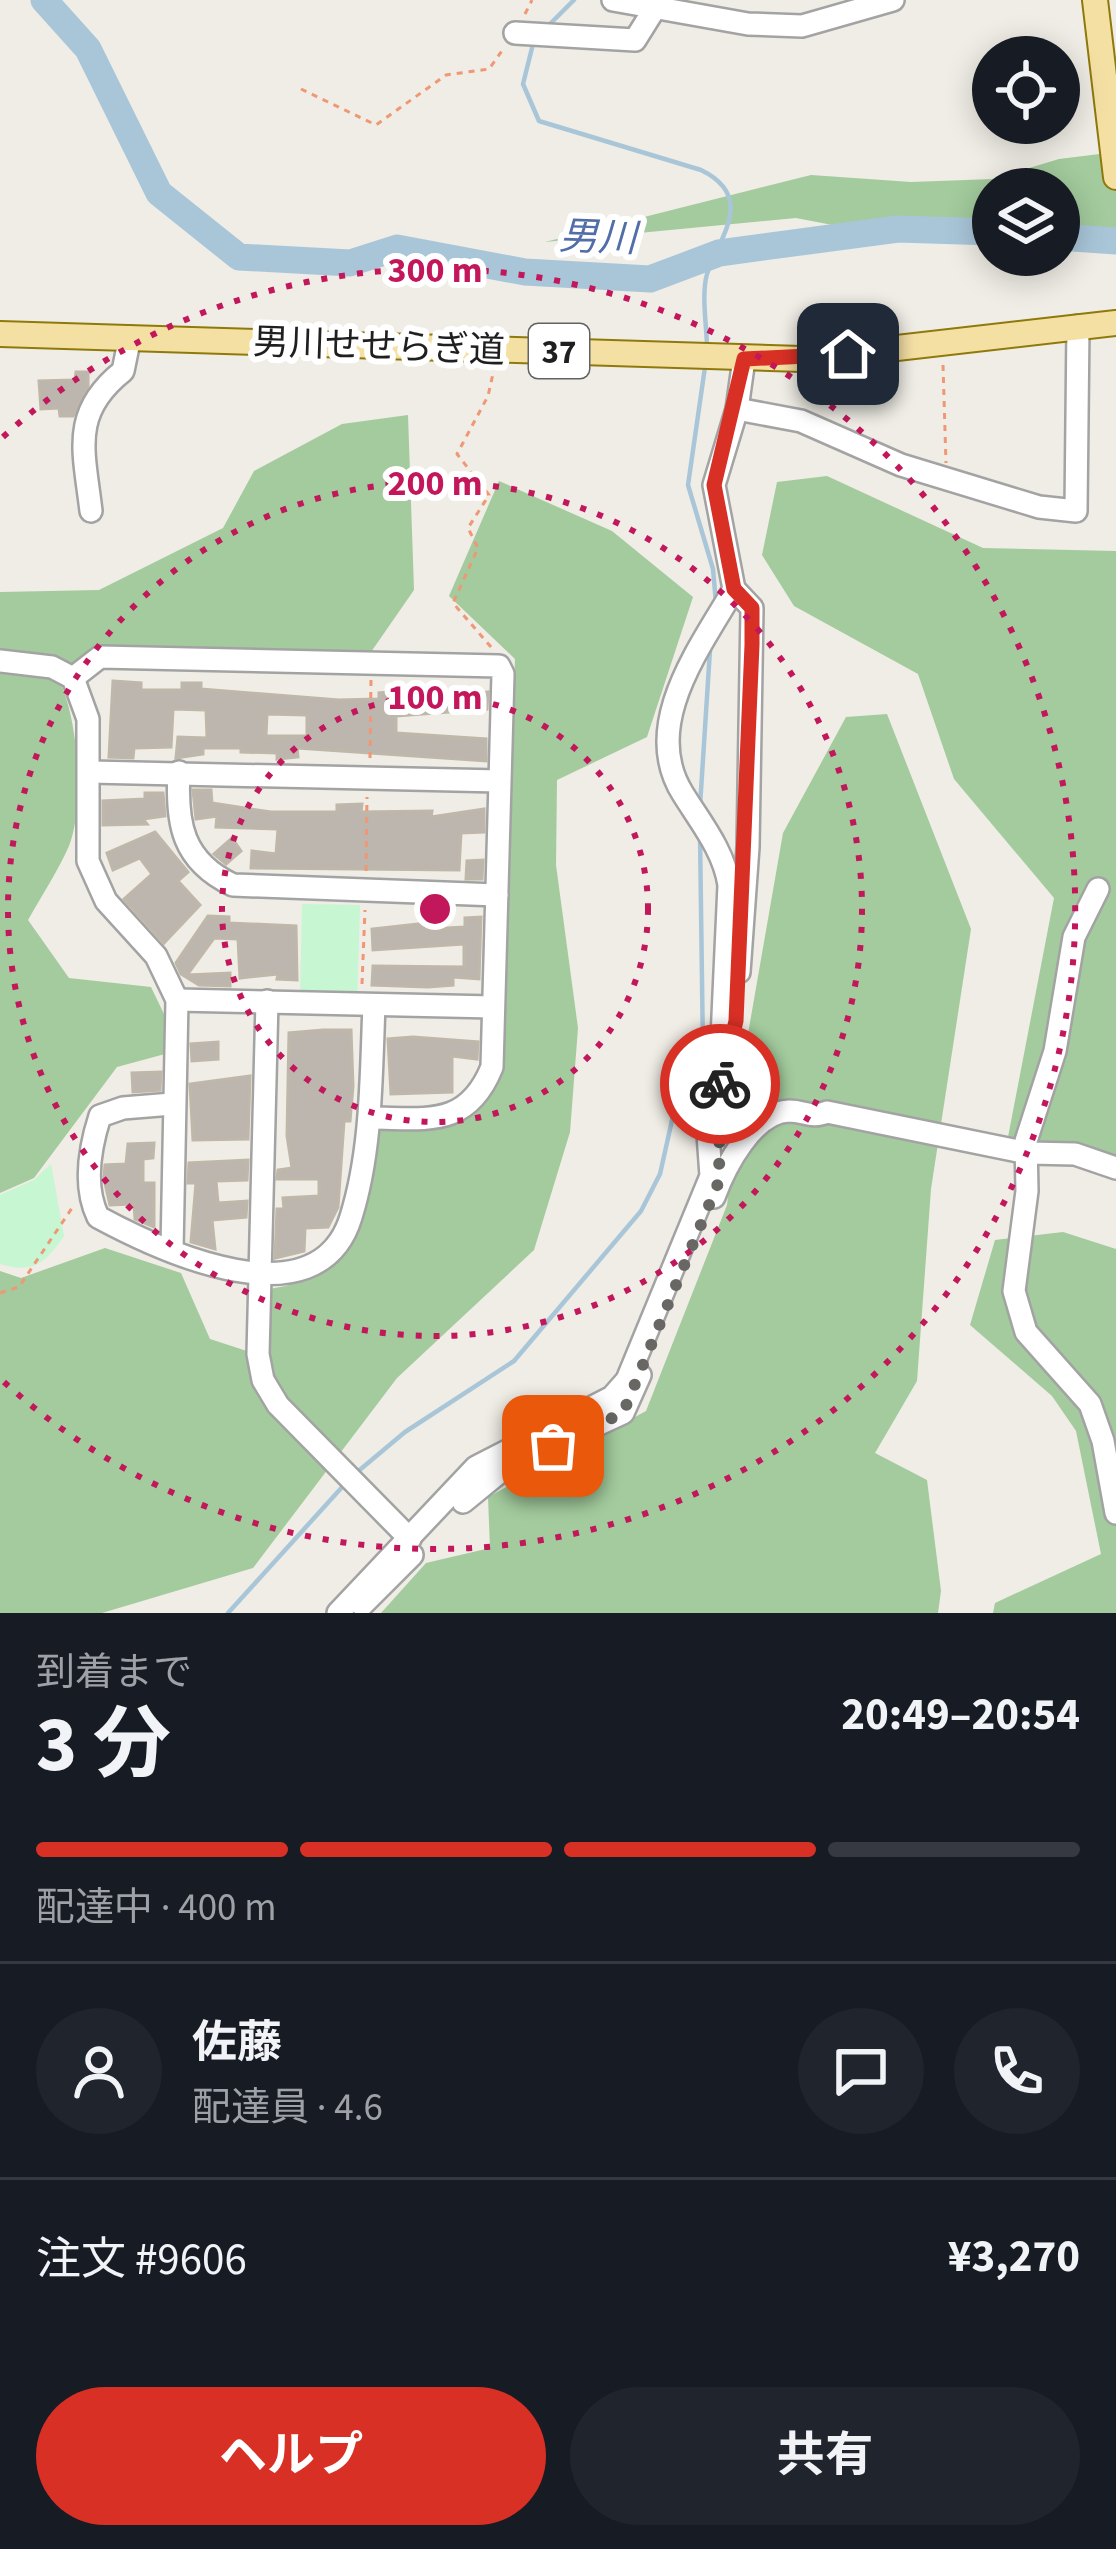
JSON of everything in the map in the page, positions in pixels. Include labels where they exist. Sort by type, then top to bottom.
[{"type":"main road","points":[[1095,0],[1114,166]]},
{"type":"main road","name":"男川せせらぎ道","points":[[0,334],[801,359],[1116,323]]},
{"type":"street","points":[[613,0],[748,24],[802,26],[893,0]]},
{"type":"street","points":[[515,33],[634,40],[655,8]]},
{"type":"street","points":[[736,409],[819,426],[901,465],[1039,507],[1076,511],[1078,326]]},
{"type":"street","points":[[91,511],[81,426],[105,386],[124,371],[130,337]]},
{"type":"street","points":[[719,1181],[719,1088],[736,1021],[752,608],[734,589],[714,485],[736,409],[744,359]]},
{"type":"street","points":[[338,1613],[476,1467],[612,1397],[627,1380],[711,1176],[705,1092],[722,1038],[729,885],[726,864],[671,776],[665,731],[700,646],[734,589]]},
{"type":"street","points":[[73,678],[100,657],[499,666],[502,670],[492,1066],[471,1103],[435,1118],[370,1118]]},
{"type":"street","points":[[0,661],[52,667],[73,678],[88,719],[87,849],[95,883],[156,956],[177,1000],[172,1250]]},
{"type":"street","points":[[90,772],[499,781]]},
{"type":"street","points":[[179,772],[176,821],[214,876],[233,885],[497,895]]},
{"type":"street","points":[[1098,889],[1074,937],[1064,1013],[1026,1141],[1014,1291],[1026,1332],[1090,1404],[1116,1513]]},
{"type":"street","points":[[177,1000],[493,1007]]},
{"type":"street","points":[[267,1001],[262,1380],[278,1405],[410,1539]]},
{"type":"street","points":[[172,1104],[123,1108],[100,1116],[91,1144],[90,1186],[98,1217],[172,1250],[261,1275],[302,1270],[340,1238],[351,1221],[370,1118],[368,1005]]},
{"type":"street","points":[[355,1613],[481,1483],[623,1413],[719,1181],[758,1123],[787,1111],[815,1118],[827,1112],[1028,1153],[1075,1154],[1116,1168]]},
{"type":"path","points":[[301,88],[376,125],[446,76],[489,69],[532,0]]},
{"type":"path","points":[[941,343],[946,477]]},
{"type":"path","points":[[502,670],[506,658],[479,638],[453,603],[478,548],[469,528],[489,495],[457,454],[488,396],[492,370],[526,350]]},
{"type":"path","points":[[368,1005],[365,890],[371,664]]},
{"type":"path","points":[[0,1293],[19,1287],[90,1186]]},
{"type":"green space","points":[[1116,152],[1116,233],[1080,234],[1080,168],[1029,168]]},
{"type":"green space","points":[[811,175],[911,182],[972,180],[972,236],[900,238],[796,218],[545,242]]},
{"type":"green space","points":[[408,415],[414,590],[371,652],[96,653],[60,682],[75,740],[77,808],[69,846],[28,920],[69,978],[151,987],[164,1014],[165,1054],[117,1067],[34,1178],[0,1193],[0,592],[99,590],[223,528],[254,471],[342,424]]},
{"type":"green space","points":[[827,476],[983,548],[1116,551],[1116,1159],[1008,1137],[1054,898],[954,779],[918,674],[794,606],[762,555],[777,482]]},
{"type":"green space","points":[[499,481],[612,531],[693,597],[647,737],[557,780],[556,865],[578,1028],[570,1132],[534,1250],[397,1378],[253,1568],[102,1613],[0,1613],[0,1271],[21,1278],[105,1248],[181,1273],[210,1339],[271,1359],[269,1289],[325,1269],[342,1252],[362,1208],[375,1124],[449,1122],[499,1061],[515,659],[449,596]]},
{"type":"green space","points":[[887,714],[971,929],[931,1189],[917,1381],[875,1453],[927,1480],[941,1591],[938,1613],[381,1613],[426,1563],[490,1548],[488,1497],[646,1411],[727,1205],[745,1051],[783,833],[846,717]]},
{"type":"green space","points":[[302,904],[360,905],[357,1003],[300,1001]]},
{"type":"green space","points":[[51,1164],[64,1236],[38,1264],[22,1268],[0,1264],[0,1195],[34,1180]]},
{"type":"green space","points":[[1063,1232],[1116,1249],[1116,1613],[993,1613],[995,1603],[1101,1554],[1076,1431],[1052,1396],[970,1325],[995,1240]]},
{"type":"building","points":[[76,372],[88,372],[88,386],[73,416],[60,416],[59,408],[41,409],[39,381],[75,380]]},
{"type":"building","points":[[113,681],[141,683],[141,690],[182,690],[182,683],[201,683],[201,689],[339,700],[379,699],[379,693],[403,691],[403,697],[441,698],[488,692],[487,709],[396,716],[396,733],[486,739],[486,761],[297,748],[298,757],[277,759],[277,753],[241,752],[241,748],[203,748],[203,754],[176,758],[178,737],[207,738],[206,710],[173,709],[171,747],[134,748],[133,758],[109,757]],"holes":[[[267,714],[307,715],[307,736],[266,736]]]},
{"type":"building","points":[[193,790],[211,790],[212,803],[271,812],[337,812],[337,805],[362,804],[361,812],[432,811],[431,817],[484,809],[484,832],[461,833],[459,870],[251,868],[252,851],[276,854],[278,829],[216,827],[217,816],[196,819]]},
{"type":"building","points":[[145,793],[163,793],[165,816],[143,819],[147,824],[103,825],[103,801],[145,799]]},
{"type":"building","points":[[155,832],[188,872],[178,881],[200,905],[164,943],[124,899],[152,874],[140,858],[113,870],[107,853]]},
{"type":"building","points":[[232,838],[241,851],[226,864],[214,854]]},
{"type":"building","points":[[483,860],[482,879],[466,879],[467,861]]},
{"type":"building","points":[[208,916],[229,917],[229,923],[296,926],[297,980],[277,979],[278,974],[240,978],[238,939],[214,938],[187,975],[230,973],[230,986],[199,985],[181,974],[176,963]]},
{"type":"building","points":[[481,917],[479,979],[453,977],[453,985],[428,987],[372,985],[373,966],[464,967],[464,944],[373,950],[372,929],[428,923],[428,929],[465,927],[465,918]]},
{"type":"building","points":[[351,1030],[353,1086],[350,1121],[344,1121],[338,1207],[328,1227],[305,1228],[304,1251],[275,1258],[277,1209],[284,1209],[283,1198],[319,1196],[319,1179],[277,1179],[278,1170],[292,1168],[287,1136],[289,1033]]},
{"type":"building","points":[[388,1039],[478,1042],[477,1059],[452,1056],[452,1092],[391,1094]]},
{"type":"building","points":[[218,1042],[218,1059],[192,1061],[191,1044]]},
{"type":"building","points":[[161,1072],[160,1090],[133,1092],[132,1073]]},
{"type":"building","points":[[250,1076],[248,1139],[193,1140],[190,1084]]},
{"type":"building","points":[[154,1143],[153,1158],[143,1159],[143,1183],[154,1183],[154,1227],[135,1219],[134,1204],[110,1205],[104,1179],[105,1165],[126,1164],[128,1144]]},
{"type":"building","points":[[248,1160],[247,1180],[216,1181],[218,1203],[247,1201],[246,1217],[212,1220],[215,1249],[191,1242],[196,1183],[188,1183],[189,1163]]},
{"type":"waterway","name":"男川","points":[[44,0],[88,49],[159,193],[239,257],[350,263],[397,248],[525,272],[650,279],[719,253],[898,229],[972,231]]},
{"type":"waterway","points":[[548,26],[574,0]]},
{"type":"waterway","points":[[533,44],[523,84],[539,121],[701,170],[727,192],[730,218],[705,282],[707,349]]},
{"type":"waterway","name":"男川","points":[[1080,238],[1116,241]]},
{"type":"waterway","points":[[705,367],[688,485],[713,569],[716,603]]},
{"type":"waterway","points":[[700,806],[710,650]]},
{"type":"waterway","points":[[356,1473],[405,1432],[514,1361],[641,1211],[660,1174],[677,1098],[703,1052],[700,835]]},
{"type":"waterway","points":[[228,1613],[344,1485]]},
{"type":"way so far","points":[[553,1446],[623,1413],[719,1181],[720,1084]]},
{"type":"route","points":[[720,1084],[736,1021],[748,847],[752,608],[734,589],[714,485],[736,409],[744,359],[848,354]]}]
